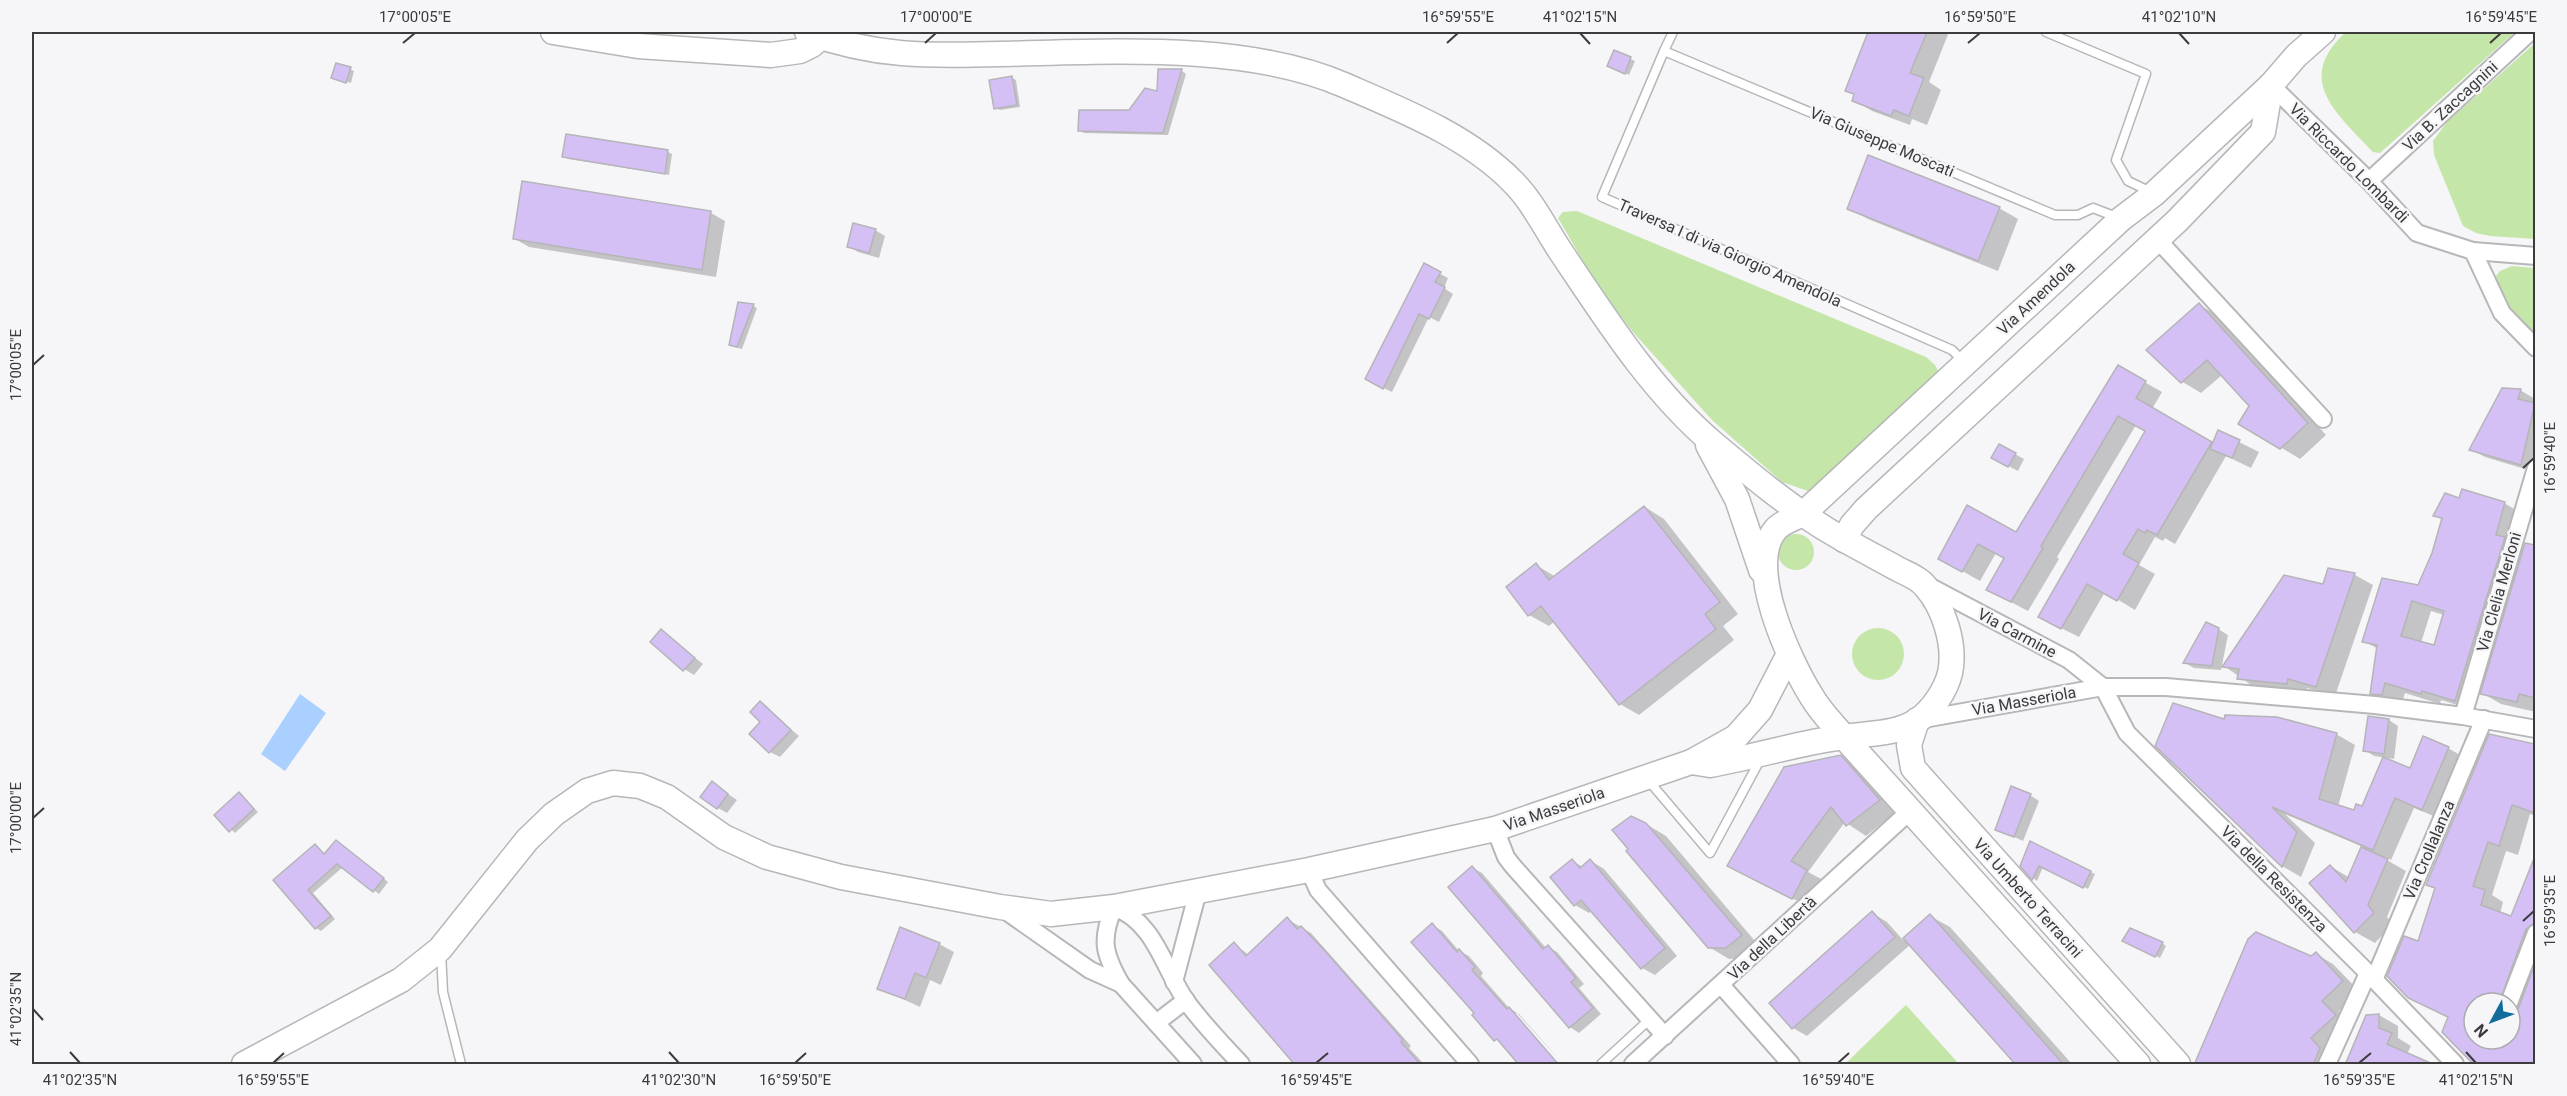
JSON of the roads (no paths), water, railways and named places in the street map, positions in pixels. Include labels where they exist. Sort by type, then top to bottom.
[{"type":"street","points":[[553,32],[638,46],[771,55],[800,51],[812,45],[814,34],[862,49],[904,55],[1112,52],[1187,54],[1252,60],[1340,82],[1459,141],[1488,160],[1513,183],[1536,211],[1612,326],[1660,388],[1701,433],[1737,499],[1788,654],[1812,698],[1844,736]]},
{"type":"street","name":"Via Amendola","points":[[1804,513],[2121,219],[2154,194],[2271,85],[2323,32]]},
{"type":"street","name":"Via B. Zaccagnini","points":[[2369,182],[2530,32]]},
{"type":"street","points":[[1844,540],[1852,525],[1866,509],[2157,239],[2263,132],[2271,85]]},
{"type":"street","name":"Via Riccardo Lombardi","points":[[2271,85],[2418,233],[2473,251],[2535,256]]},
{"type":"street","points":[[2157,239],[2323,419]]},
{"type":"street","points":[[2473,251],[2502,314],[2535,348]]},
{"type":"street","name":"Via Carmine","points":[[1701,433],[1759,481],[1844,540],[2069,660],[2103,687]]},
{"type":"street","name":"Via Clelia Merloni","points":[[2463,716],[2534,477]]},
{"type":"street","points":[[1765,580],[1766,550],[1776,529],[1804,513]]},
{"type":"street","points":[[1917,720],[1936,702],[1950,676],[1953,653],[1948,626],[1924,584]]},
{"type":"street","points":[[1691,762],[1736,737],[1760,710],[1788,654]]},
{"type":"street","points":[[2103,687],[2166,687],[2375,705],[2484,719],[2535,729]]},
{"type":"street","name":"Via Masseriola","points":[[244,1065],[401,980],[440,949],[527,840],[554,814],[587,791],[613,783],[640,786],[667,797],[724,837],[767,857],[841,877],[1000,907],[1052,914],[1114,907],[1309,870],[1495,830],[1691,762],[1710,765],[1844,736],[1883,734],[1917,720],[2103,687]]},
{"type":"street","name":"Via della Resistenza","points":[[2103,687],[2127,733],[2371,976],[2455,1065]]},
{"type":"street","name":"Via Crollalanza","points":[[2327,1065],[2371,976],[2484,719]]},
{"type":"street","name":"Via Umberto Terracini","points":[[1917,720],[1908,745],[1913,768],[2178,1065]]},
{"type":"street","name":"Via Umberto Terracini","points":[[1844,736],[2138,1065]]},
{"type":"street","name":"Via della Libertà","points":[[1633,1065],[1910,811]]},
{"type":"street","points":[[1495,830],[1506,857],[1512,865],[1665,1036]]},
{"type":"street","points":[[1309,870],[1318,890],[1470,1065]]},
{"type":"street","points":[[1174,982],[1198,891]]},
{"type":"street","points":[[1000,907],[1090,970],[1121,984]]},
{"type":"street","points":[[1193,1065],[1121,984],[1109,963],[1104,943],[1107,924],[1114,907],[1137,918],[1186,1000],[1241,1065]]},
{"type":"street","points":[[2513,991],[2535,933]]},
{"type":"street","points":[[1721,986],[1791,1065]]},
{"type":"street","points":[[1156,1023],[1186,1000]]},
{"type":"lane","points":[[1664,51],[1672,32]]},
{"type":"lane","points":[[2046,32],[2146,74],[2116,160],[2127,181],[2154,194]]},
{"type":"lane","name":"Via Giuseppe Moscati","points":[[1664,51],[2055,215],[2078,215],[2093,208],[2121,219]]},
{"type":"lane","name":"Traversa I di via Giorgio Amendola","points":[[1664,51],[1602,197],[1952,350],[1965,364]]},
{"type":"lane","points":[[1645,777],[1710,853],[1763,755]]},
{"type":"lane","points":[[440,949],[443,992],[461,1065]]},
{"type":"lane","points":[[1601,1065],[1650,1019]]},
{"type":"water","points":[[300,694],[326,713],[285,771],[261,754]]}]
